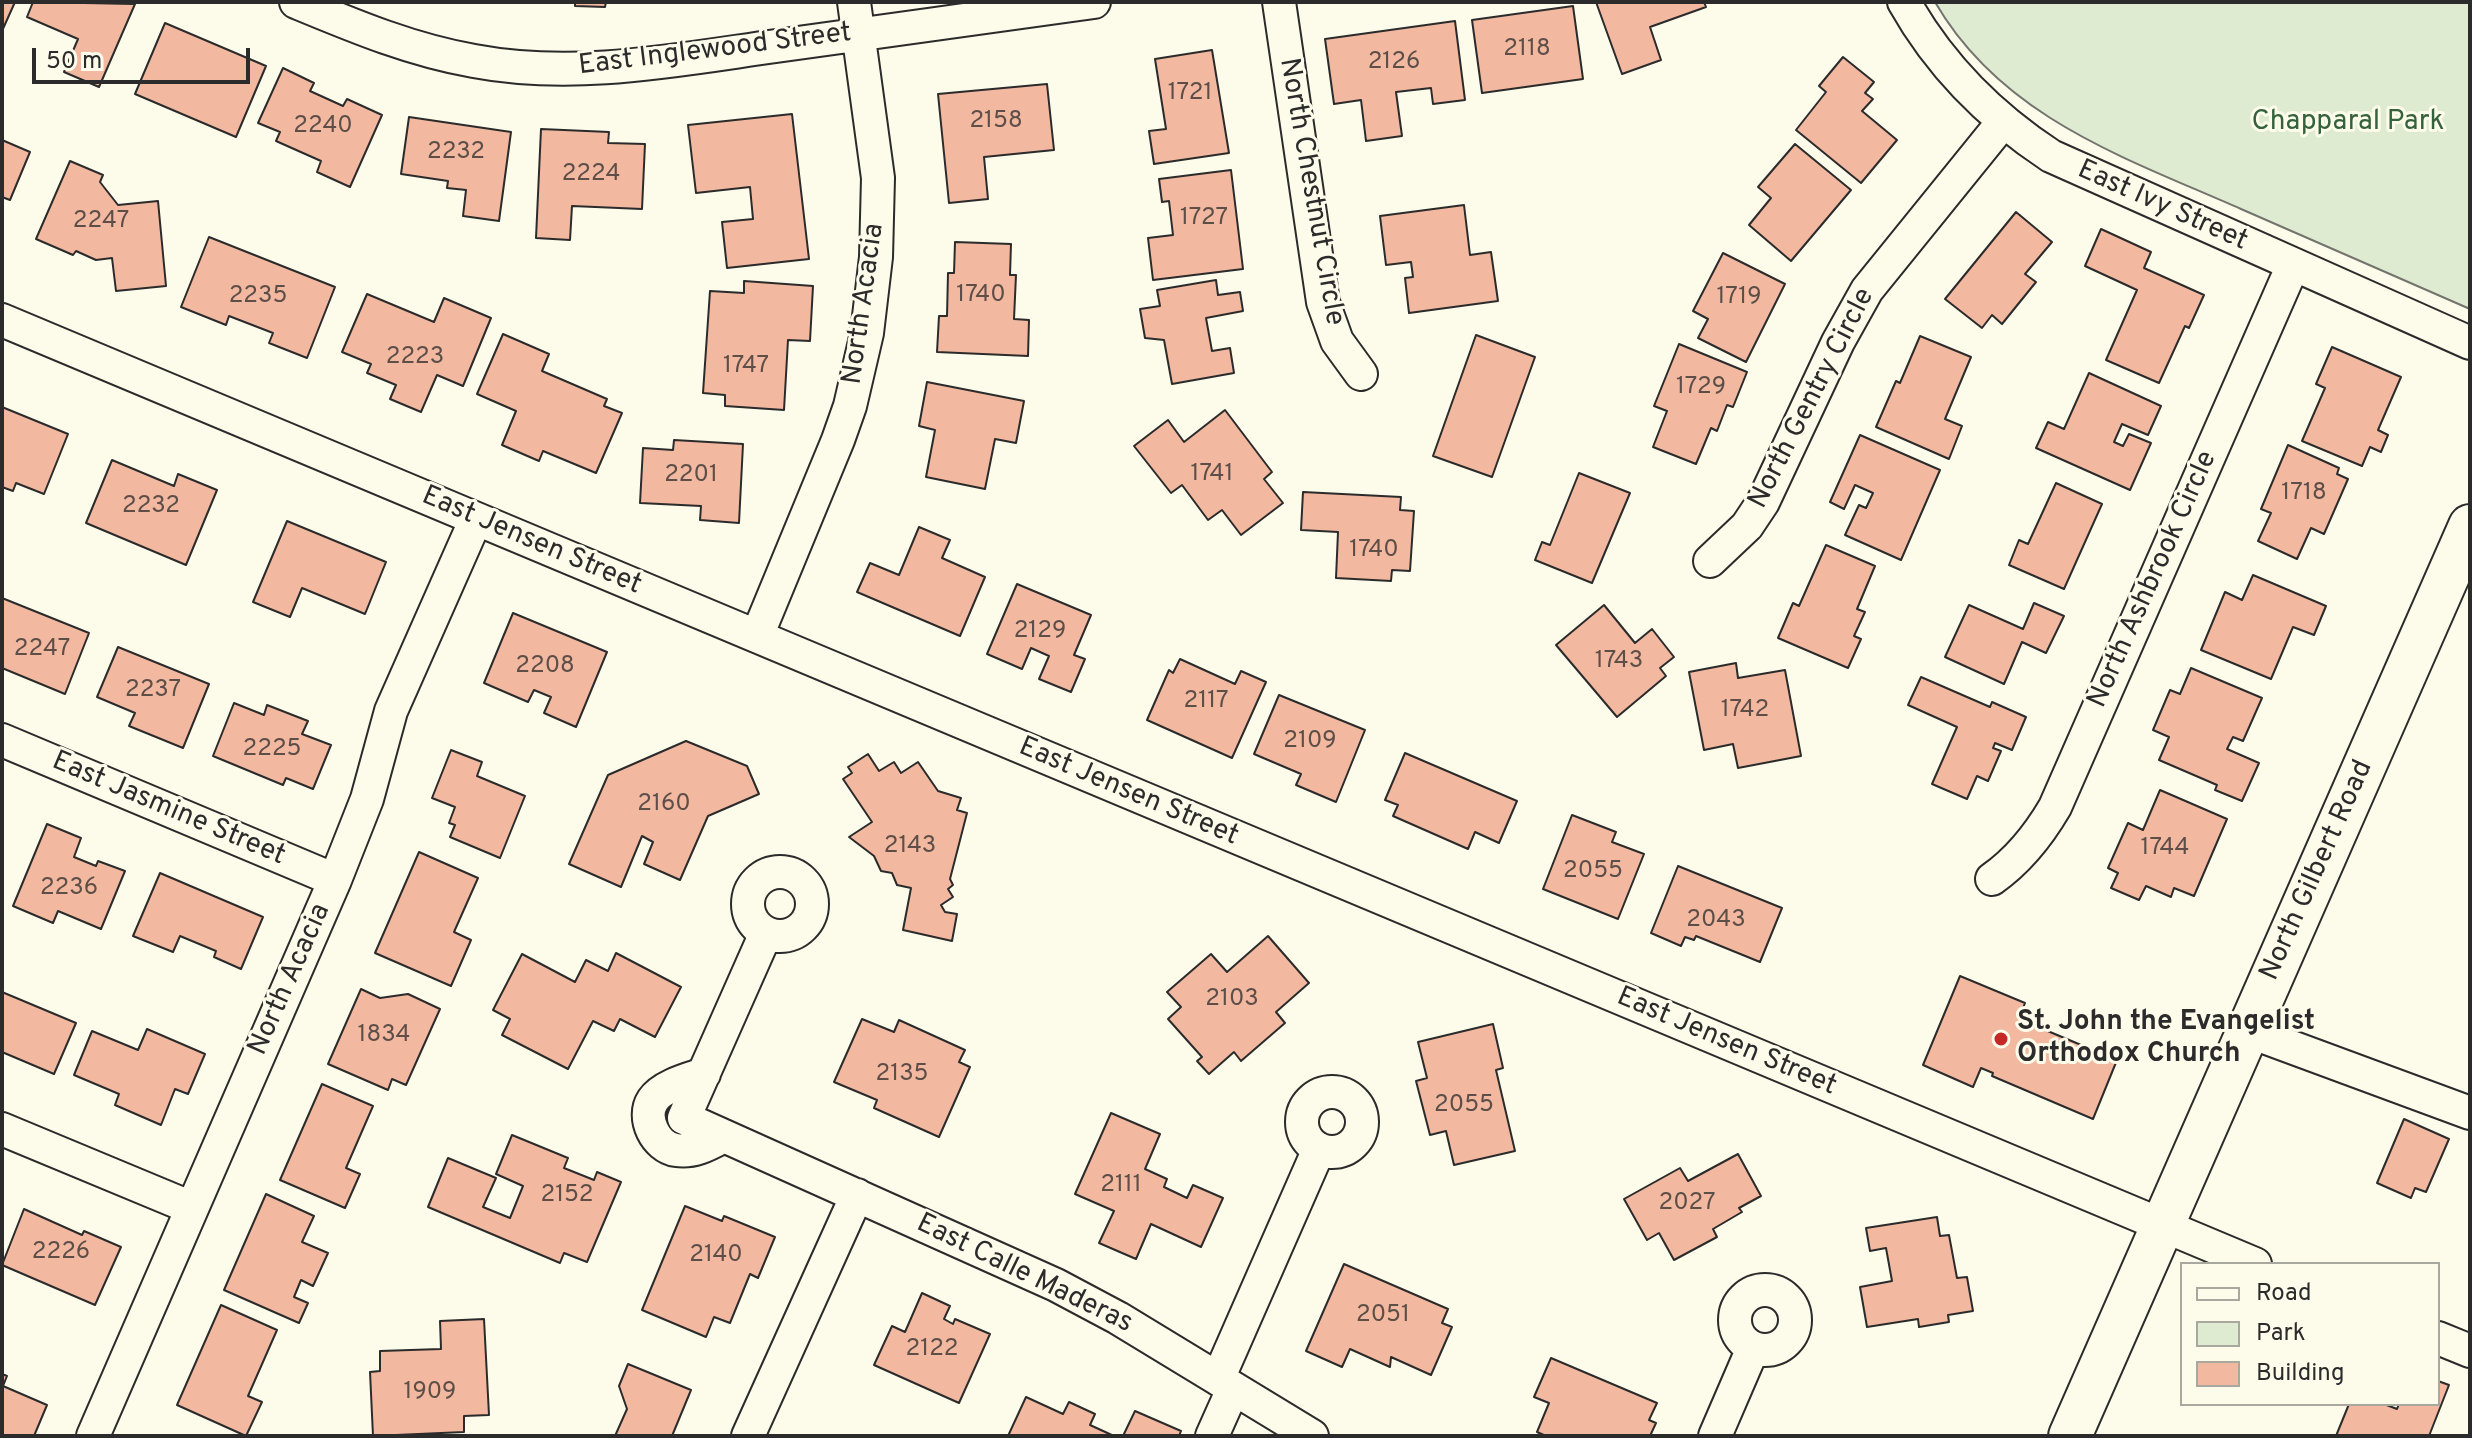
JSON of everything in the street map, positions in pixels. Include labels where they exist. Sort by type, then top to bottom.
[{"type":"main road","name":"North Gilbert Road","points":[[2070,1436],[2470,526]]},
{"type":"street","name":"East Inglewood Street","points":[[296,2],[392,41],[433,53],[476,62],[556,69],[635,66],[1094,2]]},
{"type":"street","name":"North Acacia","points":[[757,636],[838,440],[850,406],[867,333],[876,257],[878,191],[854,2]]},
{"type":"street","name":"North Chestnut Circle","points":[[1279,2],[1323,302],[1337,341],[1361,374]]},
{"type":"street","name":"East Ivy Street","points":[[1904,2],[1928,41],[1951,70],[2003,122],[2051,156],[2470,343]]},
{"type":"street","name":"North Gentry Circle","points":[[1710,561],[1747,526],[1763,502],[1838,342],[1867,290],[1884,265],[2003,122]]},
{"type":"street","name":"North Ashbrook Circle","points":[[1992,879],[2011,866],[2027,848],[2055,807],[2293,265]]},
{"type":"street","name":"East Jensen Street","points":[[2,320],[2250,1262]]},
{"type":"street","name":"North Acacia","points":[[93,1436],[335,880],[367,799],[391,711],[476,519]]},
{"type":"street","name":"East Jasmine Street","points":[[2,740],[335,880]]},
{"type":"street","name":"East Calle Maderas","points":[[766,933],[684,1118],[1056,1285],[1118,1318],[1312,1436]]},
{"type":"street","points":[[2248,1031],[2470,1113]]},
{"type":"street","points":[[2,1129],[192,1208]]},
{"type":"street","points":[[1212,1436],[1226,1384],[1319,1149]]},
{"type":"street","points":[[748,1436],[857,1195]]},
{"type":"street","points":[[2440,1339],[2470,1351]]},
{"type":"street","points":[[1715,1436],[1753,1348]]},
{"type":"green space","name":"Chapparal Park","points":[[1935,2],[2470,2],[2470,309],[2111,152],[2070,130],[2031,105],[1995,76],[1963,42]]},
{"type":"building","points":[[2,2],[15,2],[2,31]]},
{"type":"building","points":[[33,2],[135,4],[99,87],[64,72],[78,39],[27,17]]},
{"type":"building","points":[[575,2],[606,2],[605,7],[575,6]]},
{"type":"building","points":[[1596,2],[1704,2],[1706,7],[1650,27],[1661,60],[1622,74]]},
{"type":"building","points":[[1573,6],[1583,79],[1482,93],[1472,20]]},
{"type":"building","points":[[1455,21],[1465,100],[1433,104],[1431,88],[1396,92],[1402,136],[1366,141],[1361,100],[1334,104],[1325,39]]},
{"type":"building","points":[[165,23],[266,66],[236,137],[135,94]]},
{"type":"building","points":[[1212,50],[1229,153],[1154,164],[1149,131],[1166,129],[1155,59]]},
{"type":"building","points":[[1843,57],[1874,82],[1865,93],[1873,99],[1862,111],[1897,140],[1861,183],[1796,130],[1826,92],[1819,86]]},
{"type":"building","points":[[283,68],[314,83],[310,91],[343,106],[347,99],[382,115],[350,187],[317,172],[321,161],[276,141],[280,132],[258,123]]},
{"type":"building","points":[[1047,84],[1054,150],[984,157],[988,199],[949,203],[938,94]]},
{"type":"building","points":[[792,114],[809,259],[727,268],[722,222],[753,219],[750,187],[696,193],[688,125]]},
{"type":"building","points":[[409,117],[511,132],[499,221],[463,216],[466,190],[447,188],[448,181],[401,174]]},
{"type":"building","points":[[541,129],[609,132],[608,143],[645,144],[642,209],[572,206],[570,240],[536,238]]},
{"type":"building","points":[[2,140],[30,152],[10,200],[2,197]]},
{"type":"building","points":[[1795,144],[1851,190],[1791,261],[1749,225],[1771,198],[1758,187]]},
{"type":"building","points":[[70,161],[103,175],[100,182],[118,205],[158,201],[166,286],[116,291],[112,258],[96,260],[76,251],[73,255],[36,239]]},
{"type":"building","points":[[1231,170],[1243,269],[1153,280],[1148,238],[1173,235],[1169,201],[1162,202],[1159,179]]},
{"type":"building","points":[[1464,205],[1470,255],[1491,252],[1498,301],[1409,313],[1405,278],[1413,277],[1411,262],[1386,265],[1380,216]]},
{"type":"building","points":[[2016,212],[2052,242],[2025,274],[2036,282],[2002,324],[1992,315],[1982,328],[1945,299]]},
{"type":"building","points":[[2101,229],[2151,252],[2144,268],[2204,295],[2189,328],[2185,326],[2159,383],[2106,360],[2137,290],[2085,266]]},
{"type":"building","points":[[209,237],[335,287],[307,358],[269,343],[273,333],[229,316],[226,325],[181,307]]},
{"type":"building","points":[[955,242],[1011,244],[1010,275],[1016,275],[1014,319],[1029,320],[1028,356],[937,352],[939,316],[947,316],[948,273],[954,273]]},
{"type":"building","points":[[1723,253],[1785,284],[1746,362],[1698,338],[1708,319],[1693,311]]},
{"type":"building","points":[[1216,280],[1218,295],[1240,292],[1243,311],[1206,318],[1212,351],[1230,348],[1234,373],[1172,384],[1164,340],[1145,338],[1140,309],[1160,306],[1157,290]]},
{"type":"building","points":[[744,281],[813,286],[810,341],[788,340],[784,410],[725,406],[725,395],[703,393],[710,291],[744,293]]},
{"type":"building","points":[[367,294],[434,322],[444,298],[491,318],[463,386],[437,375],[421,412],[390,399],[396,385],[367,373],[371,364],[342,352]]},
{"type":"building","points":[[503,334],[549,354],[542,371],[607,399],[604,406],[622,413],[596,473],[543,451],[539,461],[502,445],[516,411],[477,394]]},
{"type":"building","points":[[1476,335],[1535,357],[1492,477],[1433,456]]},
{"type":"building","points":[[1920,336],[1971,357],[1945,419],[1962,426],[1949,459],[1876,427],[1896,381],[1900,383]]},
{"type":"building","points":[[1679,344],[1747,372],[1733,407],[1727,405],[1717,431],[1711,428],[1696,464],[1653,447],[1667,411],[1654,406]]},
{"type":"building","points":[[2332,347],[2401,377],[2378,430],[2388,435],[2381,452],[2370,447],[2362,466],[2302,441],[2325,388],[2316,384]]},
{"type":"building","points":[[2089,373],[2161,406],[2148,435],[2122,424],[2114,442],[2123,446],[2129,434],[2151,443],[2130,490],[2036,448],[2048,422],[2064,429]]},
{"type":"building","points":[[927,382],[1024,401],[1016,443],[995,439],[985,489],[926,477],[935,430],[919,426]]},
{"type":"building","points":[[2,407],[68,434],[44,494],[16,483],[13,491],[2,487]]},
{"type":"building","points":[[1225,410],[1272,472],[1264,479],[1283,503],[1241,535],[1222,510],[1208,520],[1182,485],[1171,493],[1134,446],[1168,420],[1184,442]]},
{"type":"building","points":[[1860,435],[1940,470],[1901,560],[1845,535],[1859,505],[1866,508],[1873,493],[1855,485],[1844,509],[1830,502]]},
{"type":"building","points":[[674,440],[743,444],[739,523],[700,520],[701,506],[640,503],[643,448],[673,450]]},
{"type":"building","points":[[2288,445],[2339,468],[2337,474],[2348,479],[2324,534],[2311,528],[2297,559],[2258,541],[2271,513],[2261,509]]},
{"type":"building","points":[[112,460],[174,486],[178,474],[217,490],[186,565],[86,523]]},
{"type":"building","points":[[1579,473],[1630,493],[1592,583],[1535,560],[1542,542],[1550,545]]},
{"type":"building","points":[[2056,483],[2102,504],[2064,589],[2009,565],[2019,540],[2028,544]]},
{"type":"building","points":[[1303,492],[1401,497],[1400,510],[1414,511],[1410,571],[1392,570],[1391,581],[1336,578],[1338,532],[1301,530]]},
{"type":"building","points":[[287,521],[386,562],[365,614],[302,588],[290,617],[253,602]]},
{"type":"building","points":[[919,527],[950,540],[942,558],[985,577],[960,636],[857,592],[870,563],[899,575]]},
{"type":"building","points":[[1826,545],[1875,566],[1857,609],[1865,612],[1854,636],[1861,639],[1848,668],[1778,638],[1793,603],[1799,606]]},
{"type":"building","points":[[2253,575],[2326,606],[2314,635],[2293,627],[2271,679],[2201,650],[2225,592],[2242,600]]},
{"type":"building","points":[[1017,584],[1091,615],[1074,655],[1085,659],[1071,692],[1039,679],[1049,656],[1031,648],[1022,669],[987,654]]},
{"type":"building","points":[[2,598],[89,633],[65,694],[2,668]]},
{"type":"building","points":[[2034,603],[2064,616],[2046,653],[2022,642],[2004,684],[1945,657],[1969,605],[2023,629]]},
{"type":"building","points":[[1604,605],[1635,643],[1652,629],[1674,657],[1660,668],[1666,676],[1617,717],[1556,645]]},
{"type":"building","points":[[513,613],[607,652],[576,727],[544,713],[551,697],[534,690],[528,702],[484,683]]},
{"type":"building","points":[[118,647],[209,684],[183,748],[129,726],[135,713],[97,697]]},
{"type":"building","points":[[1180,659],[1235,684],[1241,671],[1266,682],[1232,758],[1147,720],[1169,670],[1173,673]]},
{"type":"building","points":[[1736,663],[1738,678],[1785,670],[1801,756],[1738,768],[1733,744],[1704,750],[1689,672]]},
{"type":"building","points":[[2191,668],[2262,698],[2243,741],[2233,737],[2227,749],[2259,763],[2242,801],[2215,790],[2217,785],[2159,760],[2169,737],[2153,730],[2170,690],[2180,694]]},
{"type":"building","points":[[1921,677],[1990,707],[1992,702],[2026,717],[2012,750],[1995,743],[1993,748],[2001,751],[1988,781],[1977,776],[1967,799],[1932,784],[1957,727],[1908,705]]},
{"type":"building","points":[[1279,695],[1365,730],[1336,802],[1296,785],[1301,774],[1254,754]]},
{"type":"building","points":[[234,703],[264,715],[267,705],[308,721],[302,734],[331,745],[313,789],[286,778],[283,785],[213,756]]},
{"type":"building","points":[[686,741],[747,766],[759,794],[708,816],[680,880],[644,864],[653,842],[642,836],[621,887],[569,864],[608,775]]},
{"type":"building","points":[[451,750],[482,762],[477,776],[525,796],[500,858],[450,837],[455,825],[449,823],[455,807],[432,798]]},
{"type":"building","points":[[1405,753],[1517,801],[1499,843],[1475,832],[1468,849],[1393,816],[1398,805],[1385,800]]},
{"type":"building","points":[[868,754],[879,771],[894,762],[901,773],[918,762],[938,791],[961,798],[957,810],[967,813],[950,879],[953,885],[948,889],[953,897],[941,905],[945,912],[957,914],[952,941],[903,930],[911,888],[897,885],[892,873],[881,871],[874,856],[849,837],[872,822],[843,779],[852,773],[848,767]]},
{"type":"building","points":[[2160,790],[2227,819],[2194,896],[2174,888],[2171,897],[2146,886],[2139,900],[2111,888],[2118,873],[2108,868],[2128,823],[2143,830]]},
{"type":"building","points":[[1572,815],[1616,832],[1612,842],[1644,854],[1618,919],[1543,889]]},
{"type":"building","points":[[47,824],[81,838],[74,857],[96,866],[98,861],[125,871],[101,929],[58,911],[53,923],[13,906]]},
{"type":"building","points":[[419,852],[478,878],[454,932],[471,940],[451,986],[375,953]]},
{"type":"building","points":[[1678,866],[1782,908],[1760,962],[1696,936],[1694,940],[1685,937],[1681,946],[1651,933]]},
{"type":"building","points":[[160,873],[263,917],[241,969],[214,957],[216,951],[180,936],[173,952],[133,936]]},
{"type":"building","points":[[1268,936],[1309,983],[1276,1012],[1285,1023],[1241,1061],[1234,1052],[1209,1074],[1197,1061],[1202,1057],[1168,1019],[1181,1007],[1167,992],[1211,954],[1227,972]]},
{"type":"building","points":[[616,953],[681,987],[655,1037],[620,1019],[614,1031],[593,1021],[568,1069],[502,1035],[510,1019],[493,1010],[522,954],[575,982],[586,960],[608,971]]},
{"type":"building","name":"St. John the Evangelist Orthodox Church","points":[[1960,976],[2025,1003],[2019,1019],[2117,1060],[2093,1119],[1992,1076],[1993,1073],[1981,1068],[1973,1087],[1923,1065]]},
{"type":"building","points":[[361,989],[380,998],[408,994],[440,1009],[406,1085],[392,1079],[388,1090],[328,1064]]},
{"type":"building","points":[[2,992],[76,1023],[54,1074],[2,1052]]},
{"type":"building","points":[[862,1019],[894,1032],[899,1020],[965,1050],[959,1062],[970,1067],[939,1137],[874,1108],[877,1100],[834,1082]]},
{"type":"building","points":[[1493,1024],[1503,1068],[1496,1070],[1515,1151],[1454,1165],[1446,1131],[1430,1135],[1416,1081],[1427,1078],[1418,1042]]},
{"type":"building","points":[[147,1029],[205,1054],[188,1094],[175,1089],[161,1125],[115,1105],[119,1094],[74,1075],[92,1031],[138,1050]]},
{"type":"building","points":[[322,1084],[373,1106],[346,1168],[360,1174],[345,1208],[280,1180]]},
{"type":"building","points":[[1111,1113],[1160,1134],[1145,1169],[1167,1179],[1164,1187],[1187,1198],[1193,1185],[1223,1198],[1201,1247],[1151,1224],[1136,1259],[1099,1243],[1114,1211],[1075,1194]]},
{"type":"building","points":[[2404,1119],[2449,1139],[2426,1192],[2415,1188],[2411,1198],[2377,1183]]},
{"type":"building","points":[[512,1135],[568,1158],[564,1168],[594,1180],[597,1172],[621,1182],[587,1262],[564,1253],[560,1263],[428,1207],[448,1158],[496,1178],[483,1207],[510,1218],[523,1186],[496,1174]]},
{"type":"building","points":[[1738,1154],[1761,1196],[1739,1208],[1742,1212],[1713,1229],[1717,1237],[1674,1260],[1659,1233],[1647,1240],[1624,1199],[1680,1168],[1688,1181]]},
{"type":"building","points":[[266,1194],[314,1216],[302,1242],[328,1253],[313,1286],[301,1280],[294,1297],[308,1303],[299,1323],[224,1290]]},
{"type":"building","points":[[685,1206],[722,1221],[724,1216],[775,1237],[758,1278],[750,1274],[730,1323],[714,1317],[706,1337],[642,1310]]},
{"type":"building","points":[[24,1209],[82,1235],[84,1231],[121,1247],[95,1305],[2,1265]]},
{"type":"building","points":[[1937,1217],[1940,1236],[1949,1235],[1957,1278],[1967,1277],[1973,1311],[1948,1315],[1949,1322],[1919,1327],[1918,1319],[1867,1327],[1860,1287],[1892,1281],[1886,1248],[1870,1251],[1866,1228]]},
{"type":"building","points":[[1344,1264],[1448,1309],[1442,1323],[1452,1327],[1431,1375],[1391,1357],[1390,1367],[1350,1349],[1342,1367],[1306,1351]]},
{"type":"building","points":[[922,1293],[950,1306],[944,1319],[953,1324],[955,1319],[990,1334],[959,1403],[874,1365],[892,1326],[905,1332]]},
{"type":"building","points":[[221,1305],[277,1330],[248,1396],[262,1402],[246,1436],[177,1405]]},
{"type":"building","points":[[484,1319],[489,1415],[464,1416],[464,1432],[373,1436],[370,1372],[380,1371],[380,1351],[441,1349],[440,1321]]},
{"type":"building","points":[[1551,1358],[1657,1403],[1649,1420],[1656,1423],[1650,1436],[1546,1436],[1537,1432],[1549,1403],[1534,1397]]},
{"type":"building","points":[[628,1364],[691,1390],[672,1436],[615,1436],[627,1409],[619,1386]]},
{"type":"building","points":[[2,1374],[7,1376],[3,1386],[47,1405],[34,1436],[2,1436]]},
{"type":"building","points":[[2440,1382],[2449,1385],[2429,1436],[2336,1436],[2348,1406],[2389,1406],[2397,1409],[2398,1406],[2440,1406]]},
{"type":"building","points":[[1026,1397],[1063,1414],[1069,1402],[1095,1414],[1090,1425],[1114,1436],[1008,1436]]},
{"type":"building","points":[[1135,1411],[1181,1431],[1179,1436],[1123,1436]]},
{"type":"place","name":"St. John the Evangelist Orthodox Church","points":[[2001,1039]]}]
